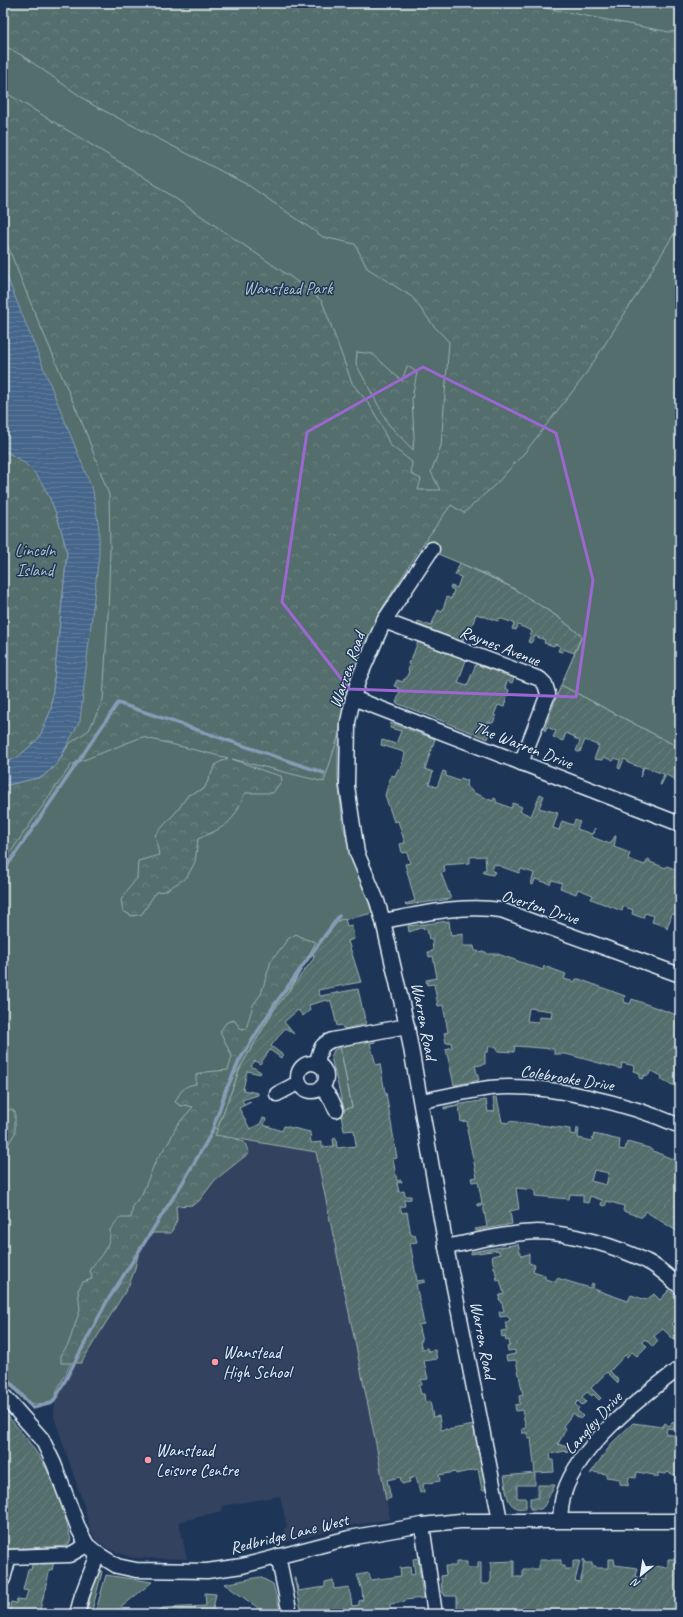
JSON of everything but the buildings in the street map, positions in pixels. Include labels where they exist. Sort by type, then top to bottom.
[{"type":"street","name":"Warren Road","points":[[432,549],[384,621],[369,654],[353,698],[348,722],[347,786],[357,853],[377,901],[383,921],[407,1026],[446,1247],[500,1520]]},
{"type":"street","name":"Raynes Avenue","points":[[384,621],[540,679],[545,684],[548,694],[521,763]]},
{"type":"street","name":"The Warren Drive","points":[[353,698],[680,824]]},
{"type":"street","name":"Overton Drive","points":[[383,921],[465,908],[501,910],[680,975]]},
{"type":"street","points":[[317,1064],[320,1049],[324,1043],[332,1040],[407,1026]]},
{"type":"street","points":[[307,1064],[317,1064],[326,1074],[326,1079],[322,1088],[313,1092],[304,1090],[298,1083],[298,1073],[300,1069],[307,1064]]},
{"type":"street","points":[[277,1094],[298,1083]]},
{"type":"street","points":[[322,1088],[331,1099],[336,1110]]},
{"type":"street","name":"Colebrooke Drive","points":[[421,1101],[490,1088],[536,1089],[564,1093],[621,1105],[648,1113],[680,1126]]},
{"type":"street","points":[[446,1247],[525,1233],[550,1233],[562,1235],[608,1247],[646,1261],[680,1287]]},
{"type":"street","name":"Langley Drive","points":[[560,1520],[564,1494],[569,1481],[593,1444],[640,1399],[680,1368]]},
{"type":"street","name":"Redbridge Lane West","points":[[3,1396],[42,1439],[54,1464],[79,1530],[87,1545],[117,1566],[136,1570],[207,1571],[242,1566],[349,1538],[422,1525],[460,1521],[680,1521]]},
{"type":"street","points":[[422,1525],[435,1614]]},
{"type":"street","points":[[3,1578],[9,1557],[69,1555],[87,1545]]},
{"type":"street","points":[[77,1614],[82,1595],[98,1554]]},
{"type":"street","points":[[278,1556],[290,1614]]},
{"type":"highlighted area","points":[[423,367],[556,433],[593,580],[576,697],[349,689],[282,602],[307,432]]},
{"type":"shaded area","points":[[3,267],[93,491],[99,529],[99,554],[80,721],[57,764],[42,777],[3,786],[3,764],[18,757],[39,738],[51,710],[67,553],[54,507],[43,485],[26,464],[3,449]]},
{"type":"shaded area","name":"Wanstead High School","points":[[215,1135],[316,1152],[390,1519],[355,1525],[281,1543],[285,1536],[284,1528],[287,1527],[280,1496],[223,1506],[222,1511],[179,1522],[187,1559],[133,1558],[113,1551],[97,1541],[90,1529],[83,1503],[54,1417],[57,1390],[116,1281]]},
{"type":"green space","name":"Wanstead Park","points":[[3,3],[680,3],[680,748],[561,685],[582,636],[558,617],[511,587],[488,575],[438,554],[422,544],[378,615],[348,689],[338,737],[338,778],[343,825],[353,861],[373,913],[339,921],[308,959],[287,994],[274,1010],[241,1066],[215,1135],[146,1229],[80,1346],[57,1390],[55,1402],[28,1405],[3,1378]]},
{"type":"green space","name":"Wanstead Park","points":[[3,3],[520,3],[669,32],[680,31],[680,224],[636,296],[583,378],[526,451],[497,483],[464,513],[451,505],[423,544],[378,615],[348,689],[338,737],[324,782],[232,759],[281,776],[282,780],[273,793],[245,793],[236,812],[228,823],[198,839],[195,862],[187,877],[165,891],[156,892],[142,914],[132,916],[123,911],[121,900],[137,878],[138,861],[159,855],[155,835],[177,811],[188,795],[204,789],[216,764],[228,758],[142,737],[71,765],[3,863],[3,786],[42,777],[57,764],[69,744],[89,730],[103,700],[110,550],[109,495],[85,430],[3,234],[3,91],[141,175],[295,280],[322,301],[352,383],[369,404],[390,445],[412,462],[411,474],[421,479],[418,490],[440,490],[431,472],[441,446],[449,342],[433,325],[412,297],[367,268],[355,244],[323,237],[248,185],[93,105],[23,56],[3,45]]},
{"type":"green space","points":[[357,352],[373,354],[402,381],[407,366],[417,372],[412,399],[414,437],[413,450],[389,425],[356,364]]},
{"type":"green space","name":"Lincoln Island","points":[[3,449],[29,466],[43,485],[54,507],[67,553],[51,710],[39,738],[18,757],[3,764]]},
{"type":"green space","points":[[460,563],[511,587],[558,617],[582,636],[574,653],[563,649],[562,652],[558,651],[560,646],[544,643],[545,640],[535,636],[531,643],[528,642],[532,631],[518,625],[516,630],[512,629],[514,623],[499,618],[498,621],[476,614],[472,626],[469,625],[462,642],[417,624],[418,621],[431,626],[438,610],[442,612],[447,597],[451,599],[454,590],[450,588],[451,586],[457,588],[461,577],[455,575]]},
{"type":"green space","points":[[418,642],[466,660],[458,683],[467,686],[476,664],[514,678],[512,683],[507,681],[505,688],[509,690],[504,707],[498,705],[493,723],[486,723],[485,727],[491,730],[488,739],[396,703],[400,692],[398,691],[399,688],[394,686],[397,680],[403,682],[404,679],[406,679],[410,665],[408,664]]},
{"type":"green space","points":[[561,685],[680,748],[680,782],[666,775],[660,785],[664,774],[644,767],[640,777],[643,768],[628,763],[628,761],[624,759],[620,769],[618,768],[620,760],[615,758],[613,761],[604,757],[602,760],[594,759],[599,746],[585,740],[580,752],[578,752],[576,751],[580,741],[574,738],[575,737],[566,733],[563,741],[553,737],[556,731],[547,727],[545,731],[544,730]]},
{"type":"green space","points":[[391,723],[435,739],[425,769],[433,772],[429,784],[437,787],[443,771],[446,772],[446,776],[459,781],[461,778],[468,781],[466,786],[472,792],[493,801],[494,798],[496,799],[496,802],[511,808],[513,803],[522,807],[520,811],[531,816],[540,794],[544,796],[539,808],[558,813],[553,828],[559,830],[562,821],[573,825],[575,820],[580,822],[577,829],[592,834],[595,828],[592,837],[610,844],[616,836],[614,847],[630,853],[628,859],[645,865],[648,859],[650,862],[666,868],[667,866],[680,871],[680,911],[678,915],[672,914],[667,929],[665,926],[652,922],[654,916],[645,913],[643,918],[632,914],[633,910],[623,906],[622,911],[591,899],[593,895],[578,889],[576,894],[560,888],[562,883],[552,880],[550,884],[535,879],[533,885],[531,884],[534,873],[521,869],[519,873],[494,864],[492,871],[495,872],[493,875],[483,873],[483,870],[486,870],[485,856],[470,857],[470,863],[444,865],[445,872],[441,873],[451,899],[406,905],[405,904],[415,901],[405,864],[410,863],[407,852],[402,853],[400,844],[405,843],[398,821],[394,822],[385,795],[391,775],[395,776],[398,769],[401,768],[405,754],[404,752],[381,745],[382,740],[396,744],[401,731],[390,728]]},
{"type":"green space","points":[[345,919],[347,926],[352,925],[354,939],[348,941],[361,982],[318,990],[320,996],[358,989],[366,1024],[344,1029],[341,1025],[337,1026],[331,1001],[327,1000],[309,1005],[310,1010],[303,1016],[298,1010],[284,1022],[294,1034],[285,1028],[271,1046],[283,1055],[281,1058],[270,1050],[260,1064],[255,1061],[251,1066],[261,1072],[260,1074],[247,1071],[243,1090],[258,1093],[258,1095],[242,1100],[244,1104],[250,1101],[251,1102],[239,1108],[250,1129],[260,1124],[263,1118],[266,1119],[264,1125],[282,1131],[284,1126],[310,1132],[311,1143],[322,1142],[322,1147],[334,1146],[333,1139],[336,1138],[337,1148],[356,1146],[354,1130],[344,1131],[340,1111],[352,1107],[340,1046],[375,1039],[375,1042],[370,1043],[376,1065],[380,1064],[386,1093],[397,1158],[393,1159],[397,1181],[401,1180],[402,1182],[397,1183],[399,1192],[404,1191],[405,1196],[411,1196],[411,1199],[404,1200],[405,1206],[400,1207],[402,1213],[407,1212],[411,1235],[415,1235],[417,1242],[410,1243],[417,1281],[425,1280],[425,1282],[416,1284],[424,1324],[418,1325],[422,1341],[420,1342],[422,1349],[427,1348],[428,1351],[435,1350],[437,1359],[424,1361],[428,1379],[421,1380],[422,1385],[419,1386],[421,1394],[424,1394],[425,1402],[430,1401],[433,1417],[439,1416],[441,1430],[474,1425],[487,1490],[482,1490],[478,1469],[456,1474],[455,1472],[439,1475],[440,1481],[423,1484],[424,1492],[420,1493],[416,1477],[409,1479],[410,1482],[402,1484],[400,1477],[387,1480],[391,1498],[386,1500],[376,1444],[316,1152],[215,1135],[241,1066],[274,1010],[314,958],[313,953],[339,920]]},
{"type":"green space","points":[[449,921],[451,936],[463,934],[463,946],[474,946],[475,951],[486,952],[487,954],[498,954],[543,970],[544,966],[566,974],[564,979],[575,982],[576,979],[579,979],[625,996],[624,1002],[630,1004],[632,999],[680,1016],[680,1088],[661,1080],[662,1076],[651,1071],[648,1076],[644,1075],[642,1079],[639,1078],[640,1073],[633,1071],[635,1066],[622,1063],[621,1069],[566,1054],[554,1054],[554,1049],[515,1046],[514,1052],[497,1051],[497,1047],[489,1046],[488,1052],[485,1052],[485,1064],[475,1066],[479,1080],[454,1085],[446,1049],[452,1047],[451,1042],[446,1043],[444,1033],[448,1032],[443,1005],[438,1006],[434,984],[427,985],[426,980],[437,978],[433,956],[429,957],[428,952],[433,951],[432,939],[429,939],[427,929],[424,930],[423,927],[409,932],[408,926]],"holes":[[[529,1008],[552,1011],[551,1018],[539,1017],[538,1022],[527,1021]]]},
{"type":"green space","points":[[296,934],[305,939],[316,942],[287,994],[274,1010],[241,1066],[225,1088],[213,1127],[245,1143],[249,1153],[215,1180],[199,1201],[192,1205],[176,1206],[177,1220],[171,1233],[153,1233],[140,1247],[134,1272],[128,1287],[81,1363],[61,1363],[61,1355],[68,1345],[80,1310],[78,1290],[83,1282],[92,1279],[90,1269],[107,1246],[110,1230],[119,1218],[131,1218],[133,1205],[142,1194],[156,1160],[169,1142],[177,1125],[193,1107],[185,1105],[181,1106],[175,1102],[177,1098],[185,1087],[196,1084],[196,1075],[206,1072],[228,1070],[232,1057],[220,1031],[227,1022],[234,1020],[240,1028],[246,1029],[253,1005],[261,994],[271,961],[288,939]]},
{"type":"green space","points":[[340,1047],[352,1108],[344,1110],[331,1057],[334,1050]]},
{"type":"green space","points":[[493,1098],[497,1098],[502,1122],[509,1123],[509,1121],[570,1129],[570,1134],[576,1135],[577,1128],[579,1128],[578,1138],[592,1141],[594,1134],[620,1140],[619,1149],[625,1150],[627,1142],[649,1148],[677,1161],[675,1165],[680,1167],[680,1239],[676,1237],[678,1232],[645,1211],[642,1217],[640,1217],[623,1211],[624,1206],[607,1201],[605,1206],[601,1205],[602,1200],[590,1196],[588,1203],[583,1202],[583,1195],[570,1194],[569,1199],[535,1196],[535,1190],[516,1188],[519,1209],[510,1211],[512,1224],[476,1231],[475,1229],[487,1227],[483,1205],[477,1206],[477,1204],[482,1203],[478,1181],[472,1182],[471,1178],[477,1177],[467,1130],[467,1121],[461,1122],[459,1106],[444,1109],[444,1107],[486,1100],[488,1112],[495,1111]],"holes":[[[594,1170],[609,1173],[606,1185],[591,1181]]]},
{"type":"green space","points":[[11,1109],[15,1112],[15,1133],[3,1153],[3,1113]]},
{"type":"green space","points":[[518,1244],[521,1256],[529,1254],[529,1263],[535,1265],[533,1271],[545,1275],[545,1279],[556,1282],[557,1278],[590,1288],[592,1283],[594,1284],[594,1289],[628,1301],[631,1295],[646,1300],[654,1294],[660,1300],[669,1290],[680,1301],[680,1315],[672,1324],[676,1328],[674,1330],[680,1336],[680,1342],[678,1344],[663,1329],[654,1336],[658,1341],[653,1347],[645,1339],[642,1342],[647,1346],[637,1356],[632,1352],[627,1357],[625,1355],[610,1371],[619,1381],[618,1383],[607,1372],[591,1388],[601,1398],[599,1400],[593,1394],[592,1396],[587,1392],[582,1397],[586,1402],[582,1405],[578,1401],[575,1404],[579,1408],[577,1410],[583,1416],[580,1419],[573,1413],[563,1426],[566,1429],[558,1444],[570,1448],[567,1453],[565,1451],[550,1454],[551,1460],[553,1460],[554,1472],[535,1473],[531,1438],[528,1439],[527,1433],[522,1433],[522,1429],[526,1428],[522,1410],[516,1411],[515,1405],[520,1404],[519,1396],[523,1395],[516,1360],[507,1361],[506,1356],[515,1354],[515,1350],[508,1351],[507,1347],[510,1346],[509,1340],[506,1341],[505,1336],[502,1337],[501,1331],[507,1330],[505,1322],[508,1322],[510,1319],[507,1316],[500,1317],[499,1312],[504,1311],[501,1300],[499,1300],[500,1295],[504,1294],[500,1280],[497,1281],[492,1256],[500,1254],[498,1250],[471,1254],[471,1252]]},
{"type":"green space","points":[[3,1411],[35,1450],[54,1484],[61,1501],[71,1540],[67,1546],[3,1549]]},
{"type":"green space","points":[[680,1421],[680,1430],[667,1428],[666,1434],[679,1436],[680,1433],[680,1482],[674,1481],[675,1475],[667,1472],[666,1474],[658,1473],[658,1477],[654,1477],[654,1475],[637,1472],[636,1478],[629,1477],[628,1486],[620,1484],[620,1479],[606,1477],[606,1474],[593,1472],[590,1474],[613,1442],[633,1423],[662,1427],[665,1423],[669,1426],[673,1422],[676,1425]]},
{"type":"green space","points":[[535,1473],[535,1485],[517,1485],[517,1498],[526,1498],[526,1509],[514,1507],[508,1499],[504,1476]]},
{"type":"green space","points":[[538,1485],[555,1485],[541,1509],[530,1509],[530,1498],[538,1498]]},
{"type":"green space","points":[[418,1558],[423,1598],[405,1600],[405,1602],[390,1604],[390,1610],[396,1610],[395,1614],[302,1614],[294,1578],[296,1578],[298,1591],[325,1587],[325,1582],[333,1580],[334,1589],[349,1587],[352,1606],[359,1605],[359,1601],[363,1600],[362,1590],[357,1575],[369,1573],[371,1580],[401,1576],[400,1568],[410,1567],[411,1575],[415,1574],[413,1559]]},
{"type":"green space","points":[[584,1559],[585,1563],[592,1563],[592,1566],[596,1566],[596,1568],[608,1568],[608,1559],[614,1559],[615,1565],[638,1568],[636,1577],[645,1579],[648,1565],[668,1568],[668,1559],[675,1559],[675,1565],[680,1565],[680,1614],[445,1614],[444,1610],[457,1609],[457,1596],[445,1596],[444,1593],[442,1593],[441,1576],[446,1575],[445,1566],[456,1566],[456,1562],[467,1562],[467,1568],[478,1568],[478,1562],[481,1562],[481,1584],[489,1584],[491,1580],[491,1562],[514,1561],[514,1577],[523,1577],[523,1569],[539,1569],[539,1560],[561,1560],[561,1566],[565,1566],[565,1569],[573,1569],[573,1561],[580,1561],[575,1581],[580,1582]]},
{"type":"green space","points":[[33,1560],[59,1560],[58,1563],[54,1562],[52,1570],[50,1569],[39,1614],[9,1614],[11,1602],[16,1603],[17,1599],[25,1600],[28,1591],[23,1590],[28,1569],[31,1570]]},
{"type":"green space","points":[[100,1569],[102,1572],[91,1614],[86,1614],[96,1574]]},
{"type":"green space","points":[[106,1575],[152,1582],[113,1614],[95,1614]]},
{"type":"green space","points":[[260,1577],[273,1584],[281,1614],[267,1614],[224,1584]]},
{"type":"green space","points":[[205,1593],[216,1594],[213,1609],[220,1614],[154,1614],[163,1608],[206,1606]]},
{"type":"waterway","points":[[3,872],[118,703],[324,773]]},
{"type":"waterway","points":[[3,1374],[33,1408],[52,1403],[106,1303],[183,1182],[211,1134],[227,1088],[239,1061],[275,1004],[339,916]]},
{"type":"place","name":"Wanstead High School","points":[[215,1362]]},
{"type":"place","name":"Wanstead Leisure Centre","points":[[148,1460]]}]
